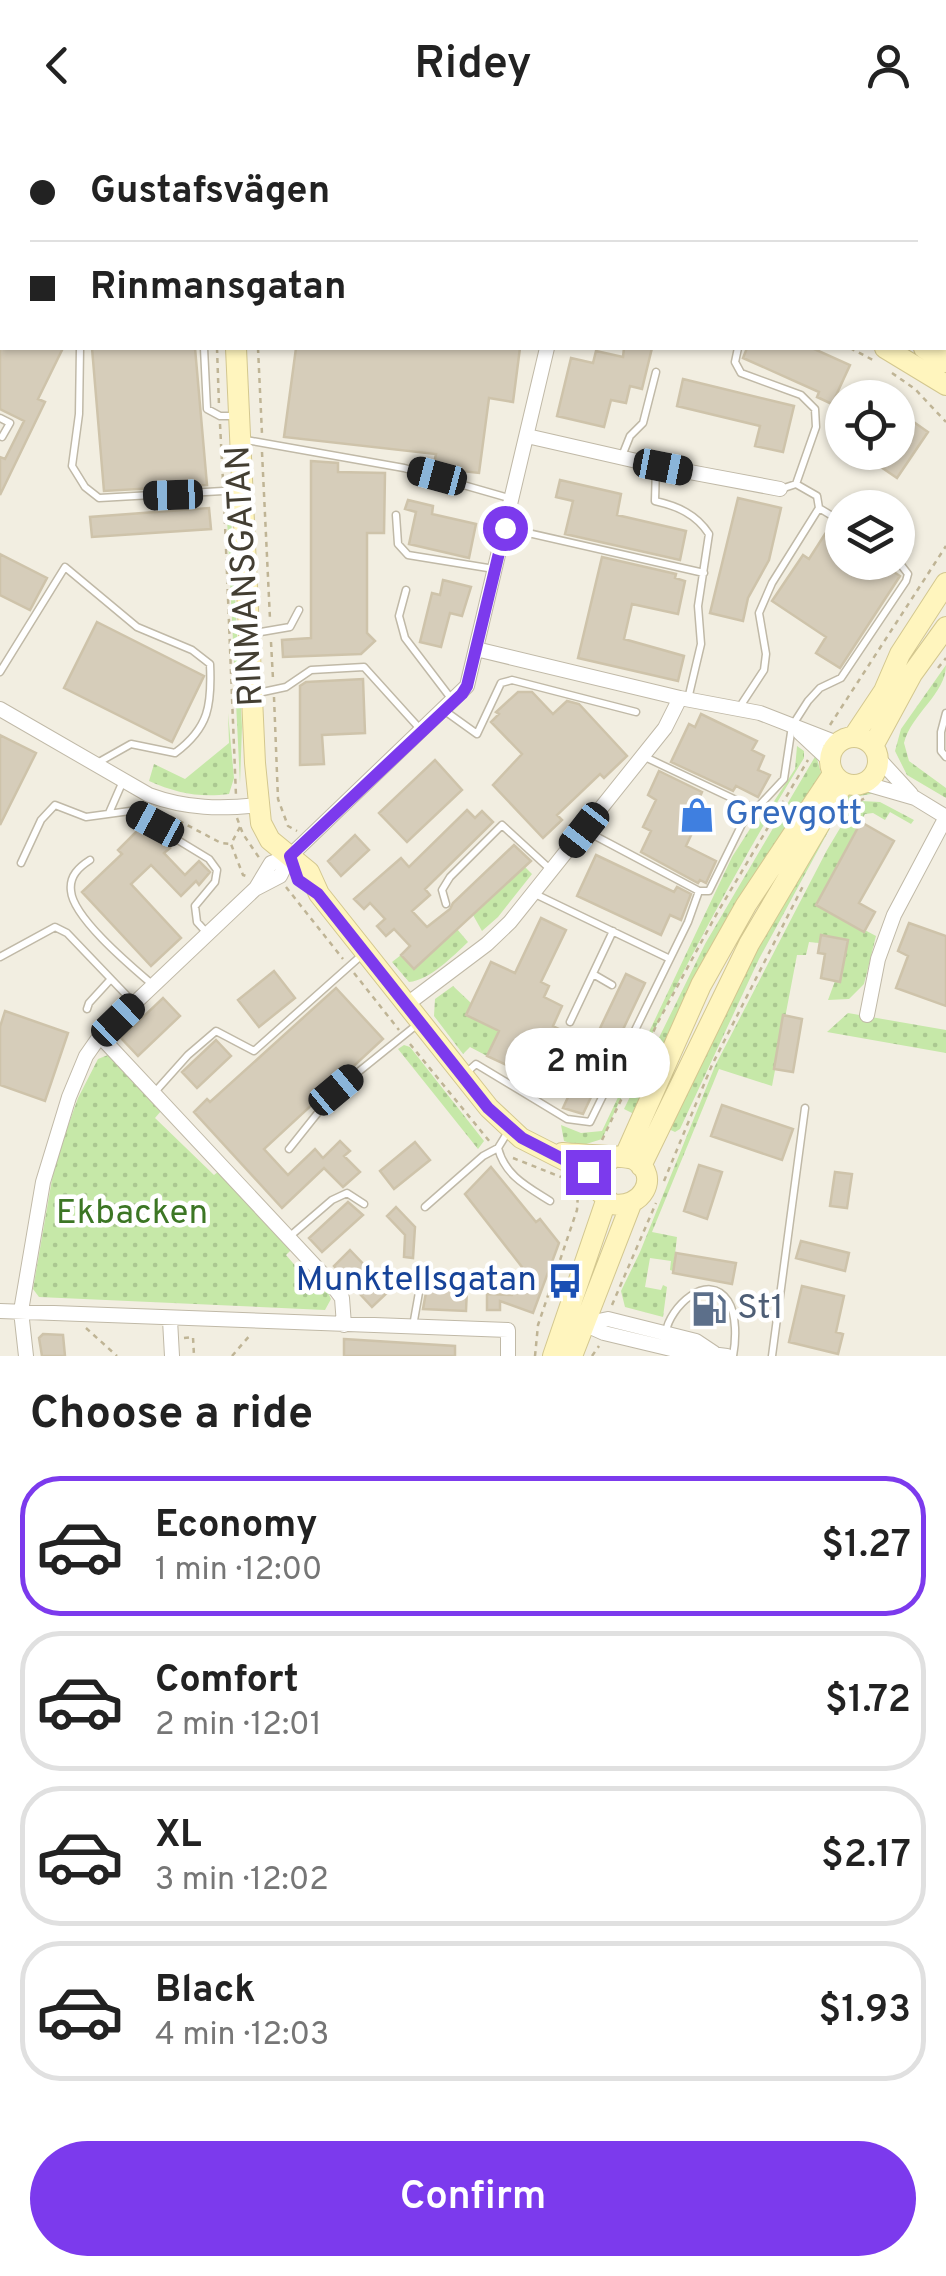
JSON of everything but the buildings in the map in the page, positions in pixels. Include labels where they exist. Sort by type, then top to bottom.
[{"type":"main road","name":"RINMANSGATAN","points":[[236,350],[230,416],[240,440],[233,491],[249,633],[260,805],[270,840],[290,856]]},
{"type":"main road","points":[[888,350],[946,385]]},
{"type":"main road","points":[[630,1204],[616,1206],[606,1202],[596,1181],[600,1167],[619,1156],[748,944],[884,691],[900,654],[946,583]]},
{"type":"main road","points":[[846,760],[946,627]]},
{"type":"main road","name":"RINMANSGATAN","points":[[260,805],[282,830],[298,880],[318,894],[357,960],[410,1021],[510,1129],[588,1172],[596,1181]]},
{"type":"main road","name":"RINMANSGATAN","points":[[548,1151],[619,1156]]},
{"type":"main road","points":[[553,1356],[576,1321],[630,1204],[646,1186],[619,1156]]},
{"type":"main road","points":[[572,1356],[576,1321],[606,1202]]},
{"type":"street","points":[[26,1356],[21,1311],[43,1182],[53,1140],[86,1056],[100,1036],[255,889],[280,876],[290,856],[467,686],[547,350]]},
{"type":"street","points":[[527,436],[780,489]]},
{"type":"street","points":[[476,649],[760,714],[792,726],[946,817],[894,915],[878,959],[866,1016]]},
{"type":"street","points":[[410,1021],[534,893],[684,699]]},
{"type":"street","points":[[0,708],[164,800],[203,808],[260,805]]},
{"type":"street","points":[[846,760],[915,798]]},
{"type":"street","points":[[100,1036],[342,1298],[344,1325]]},
{"type":"street","points":[[0,1311],[508,1330],[508,1356]]},
{"type":"street","points":[[608,1319],[696,1340],[725,1355],[651,1350],[584,1324],[608,1319]]},
{"type":"street","points":[[170,1320],[172,1356]]},
{"type":"street","points":[[666,1333],[670,1353]]},
{"type":"lane","points":[[80,350],[72,466],[85,487],[99,498],[233,491]]},
{"type":"lane","points":[[204,350],[207,409],[230,416]]},
{"type":"lane","points":[[738,350],[735,362],[742,373],[802,395],[815,409],[816,427],[796,484]]},
{"type":"lane","points":[[622,458],[630,436],[643,423],[656,372]]},
{"type":"lane","points":[[0,418],[10,423],[2,437]]},
{"type":"lane","points":[[240,440],[404,468],[512,499]]},
{"type":"lane","points":[[656,466],[655,500],[676,506],[700,522],[709,534],[698,606],[702,644],[684,699]]},
{"type":"lane","points":[[780,489],[796,484],[816,496],[819,508],[825,512]]},
{"type":"lane","points":[[738,710],[764,670],[766,654],[759,613],[772,584],[819,508]]},
{"type":"lane","points":[[396,515],[398,544],[408,555],[495,569]]},
{"type":"lane","points":[[505,528],[704,573]]},
{"type":"lane","points":[[0,672],[65,568],[137,628],[192,650],[210,664],[212,696],[196,737],[175,754],[131,744],[96,764]]},
{"type":"lane","points":[[584,830],[698,891],[709,890],[732,841],[784,780],[792,726],[820,688],[841,678],[905,580]]},
{"type":"lane","points":[[406,590],[399,616],[405,638],[449,706],[477,734],[501,683],[512,680],[636,712]]},
{"type":"lane","points":[[249,633],[290,627],[299,610]]},
{"type":"lane","points":[[252,694],[286,688],[310,670],[364,667],[423,732]]},
{"type":"lane","points":[[559,693],[564,670]]},
{"type":"lane","points":[[946,713],[941,751],[946,757]]},
{"type":"lane","points":[[643,756],[757,810]]},
{"type":"lane","points":[[109,813],[123,780]]},
{"type":"lane","points":[[21,863],[41,820],[56,805],[86,817],[130,811],[209,858],[217,870],[215,882],[194,906],[197,922],[208,934]]},
{"type":"lane","points":[[446,904],[442,890],[450,876],[502,825],[552,870]]},
{"type":"lane","points":[[90,860],[76,869],[70,889],[76,908],[154,986]]},
{"type":"lane","points":[[463,1076],[476,1064],[566,1120],[590,1122],[688,922],[698,891]]},
{"type":"lane","points":[[534,893],[668,958]]},
{"type":"lane","points":[[0,957],[55,927],[67,933],[135,1004]]},
{"type":"lane","points":[[570,1022],[613,931]]},
{"type":"lane","points":[[153,1094],[216,1031],[254,1052],[357,960]]},
{"type":"lane","points":[[592,974],[612,985]]},
{"type":"lane","points":[[88,1009],[110,980]]},
{"type":"lane","points":[[290,1149],[336,1090],[410,1021]]},
{"type":"lane","points":[[772,1356],[805,1108]]},
{"type":"lane","points":[[425,1207],[482,1156],[498,1148],[510,1129]]},
{"type":"lane","points":[[498,1148],[501,1161],[517,1181],[550,1201]]},
{"type":"lane","points":[[288,1238],[347,1192],[364,1204]]},
{"type":"lane","points":[[413,1327],[420,1281],[464,1276]]},
{"type":"lane","points":[[666,1333],[671,1314],[692,1294],[702,1289],[722,1294],[731,1304],[736,1338],[725,1355]]},
{"type":"path","points":[[217,350],[230,416],[237,807],[240,826],[264,864]]},
{"type":"path","points":[[258,350],[278,799],[288,826],[282,830]]},
{"type":"path","points":[[853,350],[915,389],[946,422]]},
{"type":"path","points":[[845,812],[853,803],[846,760],[874,659],[946,546]]},
{"type":"path","points":[[935,671],[946,658]]},
{"type":"path","points":[[619,1156],[603,1139],[658,1022],[716,914],[808,760],[846,760]]},
{"type":"path","points":[[164,800],[165,812],[176,820],[221,843],[232,844]]},
{"type":"path","points":[[240,826],[232,844],[243,874],[252,872]]},
{"type":"path","points":[[283,884],[410,1021],[467,1116],[498,1148],[514,1159],[572,1182],[578,1193],[577,1210],[538,1324],[535,1356]]},
{"type":"path","points":[[663,1184],[712,1065],[804,885]]},
{"type":"path","points":[[612,1305],[656,1201]]},
{"type":"path","points":[[554,1275],[566,1279]]},
{"type":"path","points":[[232,1356],[261,1322]]},
{"type":"path","points":[[76,1325],[89,1329],[117,1356]]},
{"type":"path","points":[[194,1337],[194,1356]]},
{"type":"path","points":[[592,1356],[602,1340]]},
{"type":"green space","points":[[226,498],[230,498],[242,727],[240,784]]},
{"type":"green space","points":[[946,665],[935,695],[904,743],[909,761],[946,788],[946,798],[907,775],[895,751],[901,729]]},
{"type":"green space","points":[[228,713],[234,778],[229,794],[188,794],[149,781],[154,764],[185,779],[229,743]]},
{"type":"green space","points":[[797,746],[804,751],[804,758],[697,945],[602,1139],[580,1146],[564,1141],[561,1125],[581,1133],[602,1131],[732,857],[795,769]]},
{"type":"green space","points":[[816,755],[822,777],[638,1116],[624,1109],[705,944]]},
{"type":"green space","points":[[870,790],[876,793],[854,797],[842,806],[759,959],[680,1129],[675,1132],[662,1126],[738,981],[844,797]]},
{"type":"green space","points":[[861,801],[880,802],[914,820],[911,824],[890,812],[885,820],[873,813],[865,814],[816,904],[876,936],[864,984],[849,999],[828,1000],[835,981],[840,981],[848,941],[821,936],[819,943],[809,942],[806,955],[797,955],[772,1086],[719,1069],[652,1232],[677,1237],[673,1271],[671,1261],[650,1258],[645,1287],[667,1287],[663,1317],[625,1307],[621,1291],[715,1066],[827,850],[852,808]]},
{"type":"green space","points":[[525,867],[532,874],[482,931],[473,915]]},
{"type":"green space","points":[[457,929],[468,942],[425,977],[409,982],[392,962],[401,955],[414,969]]},
{"type":"green space","points":[[453,986],[471,1003],[467,1015],[487,1025],[506,1017],[487,1056],[470,1047],[463,1054],[434,1016],[435,999]]},
{"type":"green space","points":[[848,1013],[946,1030],[946,1053],[827,1032]]},
{"type":"green space","points":[[410,1047],[484,1141],[478,1149],[398,1049]]},
{"type":"green space","name":"Ekbacken","points":[[108,1055],[161,1111],[155,1118],[214,1175],[219,1171],[292,1249],[286,1255],[319,1293],[326,1288],[331,1299],[325,1310],[39,1297],[33,1289],[55,1162],[78,1098],[98,1059]]},
{"type":"place","name":"Grevgott","points":[[697,815]]},
{"type":"place","name":"Munktellsgatan","points":[[565,1281]]},
{"type":"place","name":"St1","points":[[709,1309]]},
{"type":"route","points":[[505,528],[462,694],[290,856],[298,880],[318,894],[488,1108],[522,1138],[588,1172]]}]
